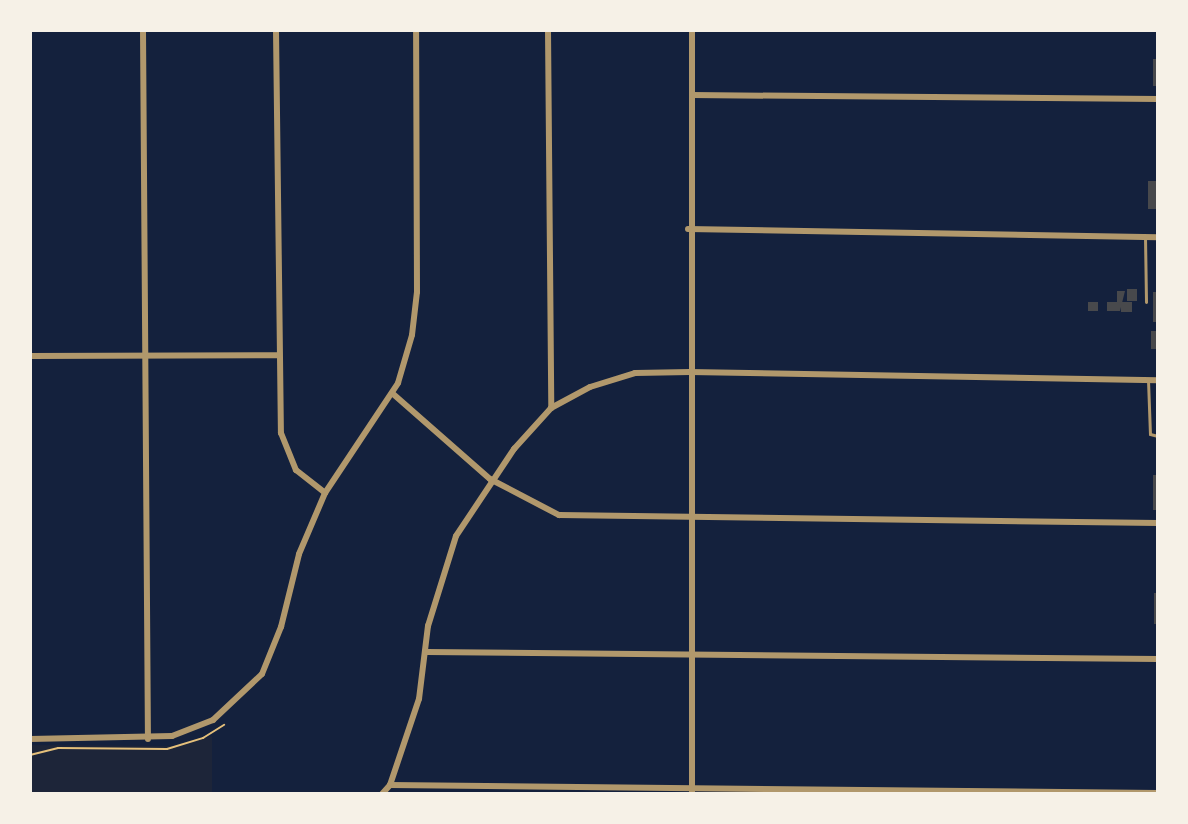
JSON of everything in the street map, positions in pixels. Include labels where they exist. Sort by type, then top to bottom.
[{"type":"street","points":[[143,30],[148,739]]},
{"type":"street","points":[[276,30],[281,433],[287,458],[306,480],[325,493]]},
{"type":"street","points":[[30,739],[148,739],[191,731],[213,720],[262,674],[281,627],[299,554],[325,493],[392,393],[415,314],[416,30]]},
{"type":"street","points":[[548,30],[551,408]]},
{"type":"street","points":[[692,30],[688,229],[690,372],[696,380],[692,792]]},
{"type":"street","points":[[692,95],[1158,99]]},
{"type":"street","points":[[688,229],[1158,237]]},
{"type":"street","points":[[30,356],[279,355]]},
{"type":"street","points":[[382,794],[390,785],[419,699],[428,626],[445,565],[490,479],[551,408],[607,378],[690,372],[1158,380]]},
{"type":"street","points":[[392,393],[490,479],[559,515],[1158,523]]},
{"type":"street","points":[[427,652],[1158,659]]},
{"type":"street","points":[[390,785],[692,792],[1158,793]]},
{"type":"lane","points":[[1145,237],[1146,302]]},
{"type":"lane","points":[[1148,380],[1150,434],[1158,436]]},
{"type":"lane","points":[[1149,398],[1158,398]]},
{"type":"path","points":[[30,755],[58,748],[167,749],[203,738],[224,725]]},
{"type":"shaded area","points":[[212,736],[212,794],[30,794],[30,745],[178,746]]},
{"type":"building","points":[[1153,59],[1158,59],[1158,86],[1153,86]]},
{"type":"building","points":[[1148,181],[1158,181],[1158,209],[1148,209]]},
{"type":"building","points":[[1127,289],[1137,289],[1137,301],[1127,301]]},
{"type":"building","points":[[1117,291],[1125,291],[1120,311],[1107,311],[1107,302],[1117,302]]},
{"type":"building","points":[[1153,292],[1158,292],[1158,322],[1153,322]]},
{"type":"building","points":[[1088,302],[1098,302],[1098,311],[1088,311]]},
{"type":"building","points":[[1121,302],[1132,302],[1132,312],[1121,312]]},
{"type":"building","points":[[1151,331],[1158,331],[1158,349],[1151,349]]},
{"type":"building","points":[[1153,475],[1158,475],[1158,510],[1153,510]]},
{"type":"building","points":[[1154,593],[1158,593],[1158,624],[1154,624]]}]
